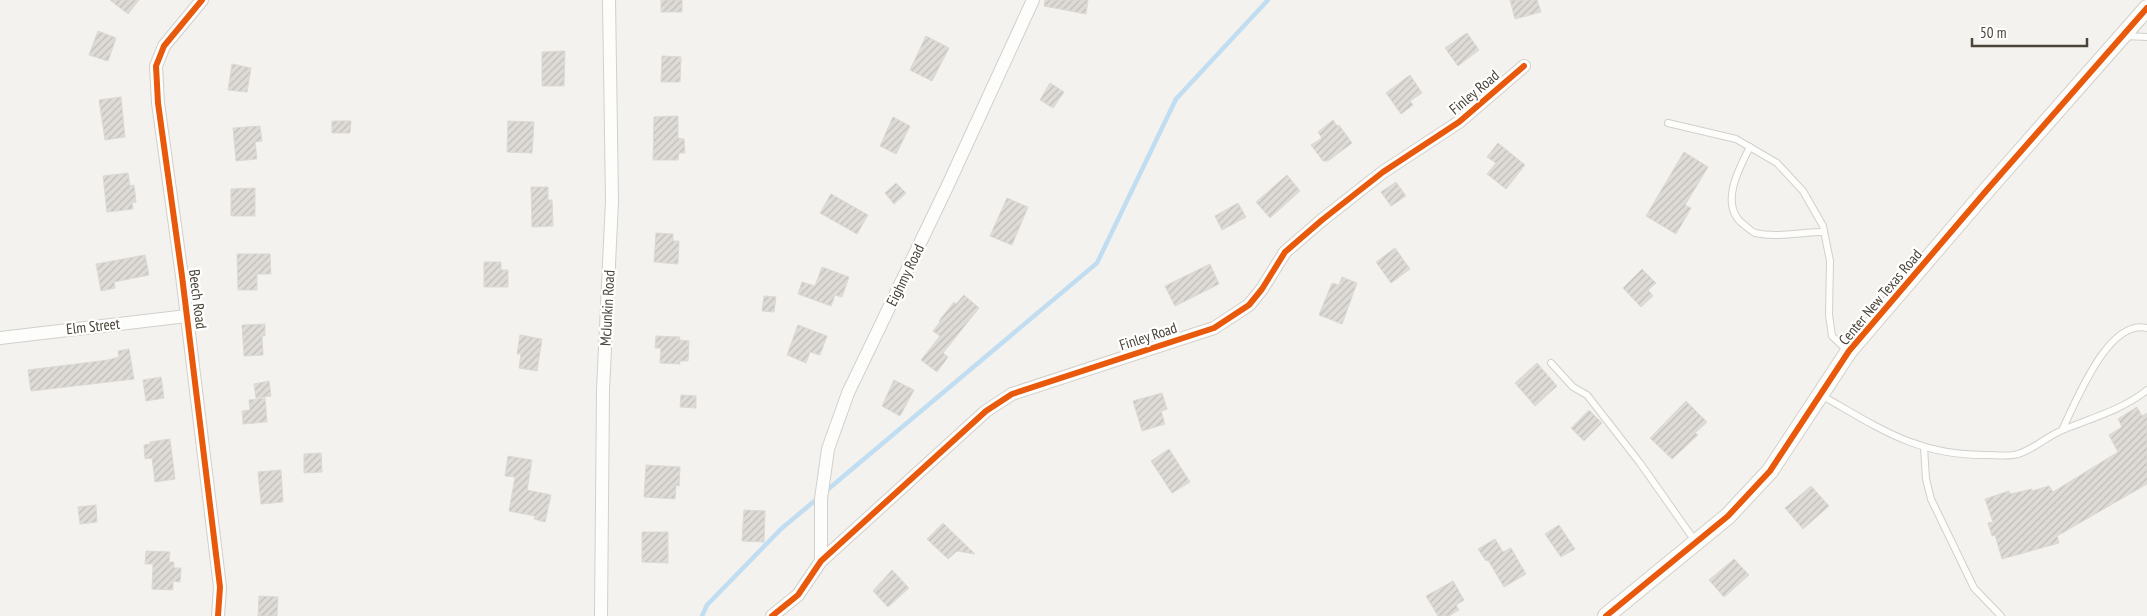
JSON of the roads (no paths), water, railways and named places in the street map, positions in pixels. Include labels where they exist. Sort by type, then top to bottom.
[{"type":"street","name":"Beech Road","points":[[202,0],[164,46],[156,66],[158,103],[187,316],[220,587],[218,616]]},
{"type":"street","name":"McJunkin Road","points":[[601,616],[603,390],[612,201],[610,0]]},
{"type":"street","name":"Eighmy Road","points":[[821,561],[821,499],[828,449],[848,393],[947,187],[1033,0]]},
{"type":"street","name":"Center New Texas Road","points":[[1606,616],[1728,516],[1770,471],[1849,351],[1986,191],[2147,8]]},
{"type":"street","name":"Finley Road","points":[[772,616],[798,595],[821,561],[986,411],[1012,394],[1214,328],[1249,306],[1285,252],[1383,172],[1459,122],[1524,66]]},
{"type":"street","name":"Elm Street","points":[[0,338],[187,316]]},
{"type":"lane","points":[[2123,36],[2147,37]]},
{"type":"lane","points":[[1668,123],[1736,139],[1777,163],[1803,191],[1823,226],[1830,261],[1829,315],[1832,336],[1849,351]]},
{"type":"lane","points":[[1750,147],[1738,170],[1731,198],[1737,219],[1753,232],[1778,235],[1824,232]]},
{"type":"lane","points":[[2062,430],[2099,359],[2116,338],[2127,329],[2147,328]]},
{"type":"lane","points":[[1551,363],[1572,387],[1586,395],[1640,463],[1696,542]]},
{"type":"lane","points":[[1821,395],[1902,440],[1936,451],[1973,455],[2016,455],[2038,446],[2062,430],[2091,420],[2139,397],[2147,390]]},
{"type":"lane","points":[[1924,447],[1926,479],[1931,499],[1974,588],[2001,616]]},
{"type":"waterway","points":[[826,491],[1097,263],[1176,99],[1268,0]]},
{"type":"waterway","points":[[702,616],[707,605],[781,529],[818,498]]}]
